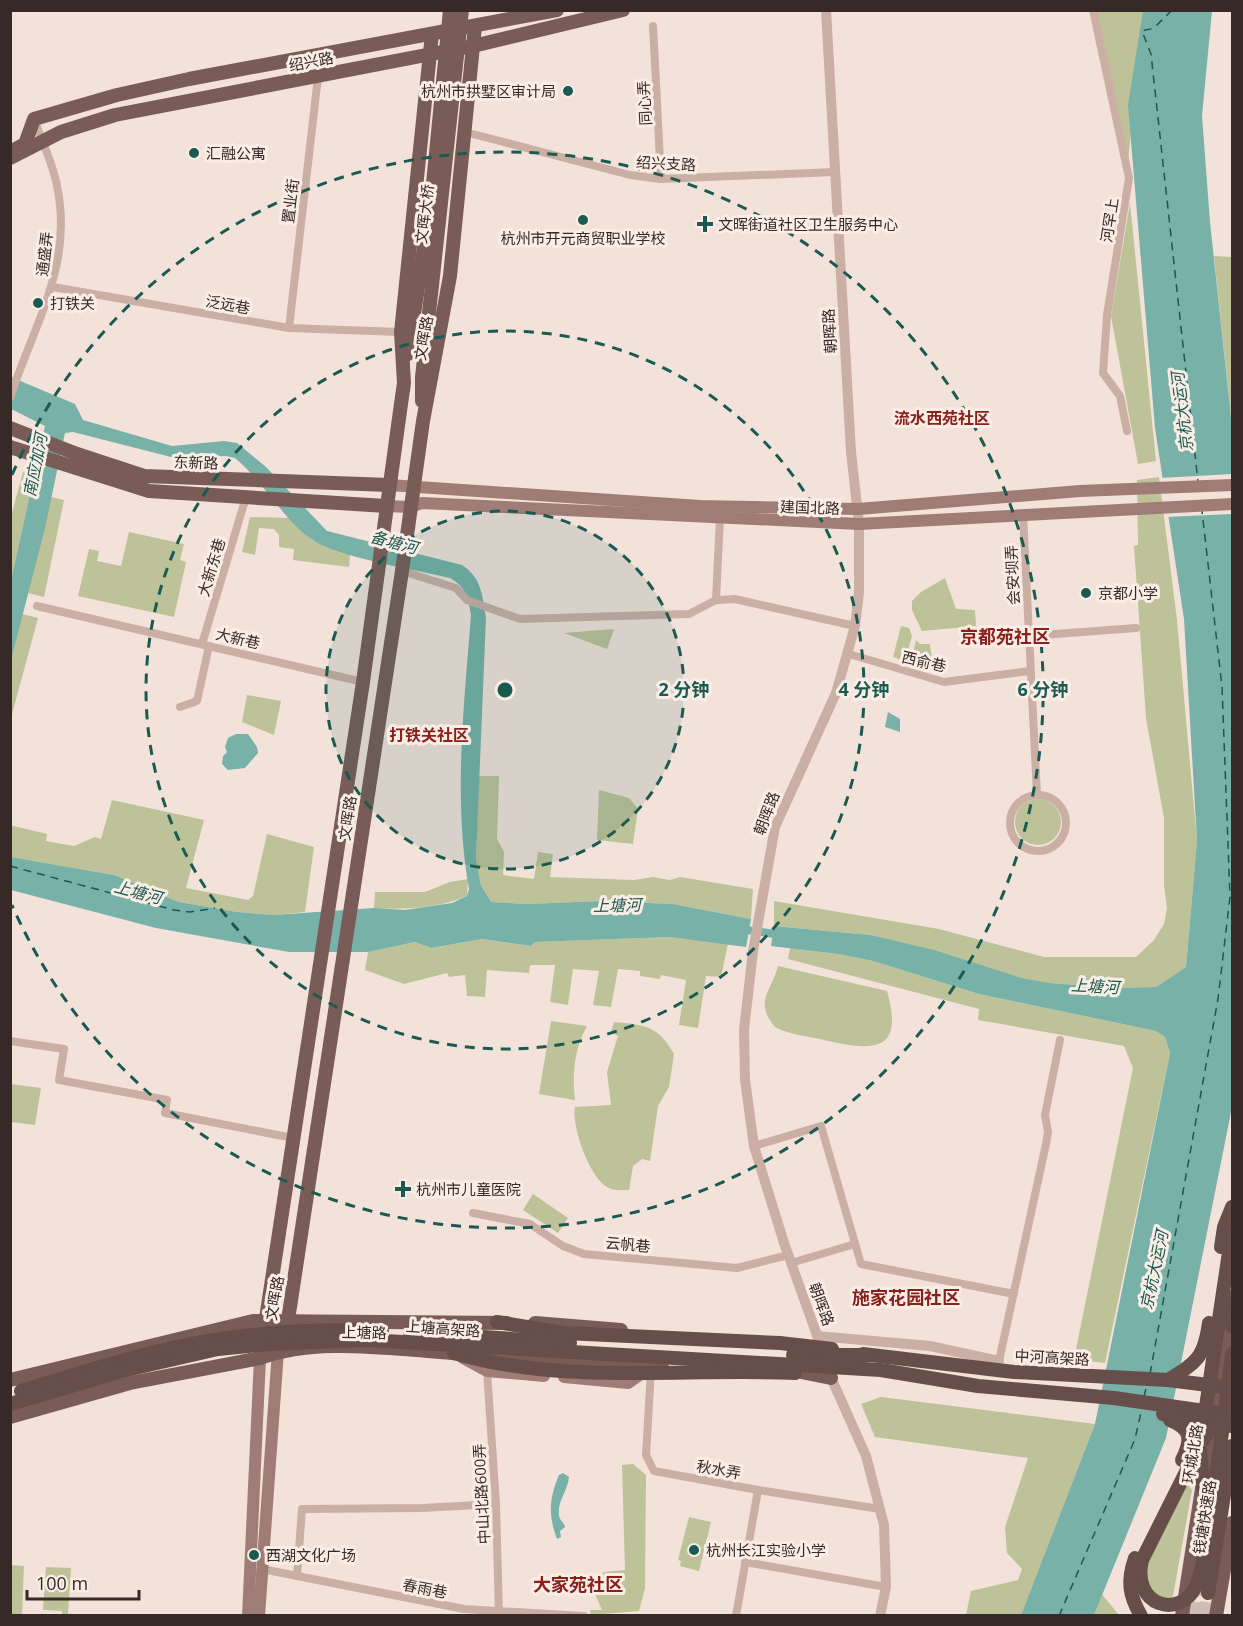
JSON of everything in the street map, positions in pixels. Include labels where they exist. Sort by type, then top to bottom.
[{"type":"highway","points":[[1168,1380],[1190,1368],[1201,1356],[1208,1333],[1224,1227],[1233,1207]]},
{"type":"highway","points":[[1203,1488],[1199,1454],[1233,1232]]},
{"type":"highway","points":[[1232,1300],[1233,1326]]},
{"type":"highway","points":[[496,1322],[564,1333],[806,1345],[870,1355]]},
{"type":"highway","name":"上塘高架路","points":[[10,1394],[119,1361],[220,1339],[299,1331],[403,1332],[802,1356],[870,1355]]},
{"type":"highway","name":"上塘高架路","points":[[10,1404],[122,1371],[218,1349],[341,1340],[405,1341],[881,1370]]},
{"type":"highway","points":[[454,1353],[487,1367],[648,1373],[770,1372],[851,1376],[1229,1422]]},
{"type":"highway","points":[[1229,1422],[1209,1432],[1200,1444],[1142,1560],[1139,1571],[1142,1590],[1151,1599],[1162,1604],[1176,1604],[1186,1599],[1195,1588],[1201,1573],[1226,1446],[1233,1354]]},
{"type":"highway","name":"中河高架路","points":[[870,1355],[1014,1372],[1168,1380],[1233,1388]]},
{"type":"highway","points":[[881,1370],[909,1383]]},
{"type":"highway","points":[[881,1370],[978,1386],[1114,1398],[1229,1422]]},
{"type":"highway","points":[[1141,1616],[1132,1601],[1130,1573],[1137,1552],[1190,1441],[1183,1425],[1152,1412]]},
{"type":"highway","name":"钱塘快速路","points":[[1209,1593],[1226,1446]]},
{"type":"highway","points":[[1130,1573],[1135,1592],[1150,1616]]},
{"type":"main road","name":"文晖大桥","points":[[423,421],[422,377],[430,252],[450,10]]},
{"type":"main road","name":"文晖大桥","points":[[404,382],[430,252],[462,10]]},
{"type":"main road","name":"绍兴路","points":[[34,119],[117,95],[189,79],[557,10]]},
{"type":"main road","name":"绍兴路","points":[[10,158],[43,144],[61,132],[115,116],[473,46],[558,28],[623,10]]},
{"type":"main road","name":"文晖路","points":[[259,1616],[278,1351],[288,1320],[402,571],[412,486],[450,276],[475,26]]},
{"type":"main road","name":"文晖路","points":[[248,1616],[260,1358],[363,681],[404,382],[401,332],[432,34]]},
{"type":"main road","points":[[10,152],[26,144],[34,119]]},
{"type":"main road","name":"东新路","points":[[10,428],[144,476],[389,485]]},
{"type":"main road","name":"东新路","points":[[10,447],[149,491],[386,506]]},
{"type":"main road","name":"建国北路","points":[[389,485],[700,506],[858,509],[1115,490],[1233,485]]},
{"type":"main road","name":"建国北路","points":[[386,506],[410,507],[422,503],[859,524],[1233,504]]},
{"type":"main road","name":"环城北路","points":[[1182,1616],[1232,1300]]},
{"type":"main road","name":"上塘路","points":[[10,1380],[82,1360],[265,1320],[496,1322],[600,1328],[822,1351]]},
{"type":"main road","name":"上塘路","points":[[10,1417],[130,1383],[260,1358],[278,1351],[333,1347],[651,1367],[789,1370],[831,1378]]},
{"type":"main road","points":[[487,1367],[628,1383],[651,1367]]},
{"type":"main road","points":[[1216,1616],[1233,1523]]},
{"type":"street","name":"朝晖路","points":[[826,10],[851,452],[859,524],[859,593],[849,654],[820,733],[775,828],[753,951],[744,1030],[745,1080],[754,1146],[789,1259],[831,1378],[866,1456],[884,1525],[887,1555],[886,1587],[880,1616]]},
{"type":"street","name":"河罕上","points":[[1093,10],[1129,178],[1107,315],[1103,373],[1120,396],[1127,432]]},
{"type":"street","name":"同心弄","points":[[653,26],[661,179]]},
{"type":"street","name":"置业街","points":[[289,328],[318,76]]},
{"type":"street","name":"通盛弄","points":[[10,399],[22,362],[53,287],[60,252],[61,215],[53,167],[34,119]]},
{"type":"street","name":"绍兴支路","points":[[465,132],[630,175],[661,179],[835,172]]},
{"type":"street","name":"泛远巷","points":[[53,287],[289,328],[401,332]]},
{"type":"street","name":"大新东巷","points":[[180,707],[196,701],[206,645],[246,497]]},
{"type":"street","name":"会安坝弄","points":[[1023,514],[1037,795]]},
{"type":"street","points":[[716,600],[720,518]]},
{"type":"street","points":[[402,571],[456,588],[467,600],[520,619],[689,614],[716,600],[735,598],[855,626]]},
{"type":"street","name":"大新巷","points":[[37,606],[363,681]]},
{"type":"street","points":[[1029,636],[1136,628]]},
{"type":"street","name":"西俞巷","points":[[849,654],[944,682],[1030,671]]},
{"type":"street","points":[[1037,795],[1051,798],[1059,804],[1066,821],[1062,839],[1055,846],[1037,851],[1028,849],[1015,838],[1010,821],[1018,804],[1025,798],[1037,795]]},
{"type":"street","points":[[817,1336],[930,1346],[999,1361],[1046,1144],[1048,1132],[1045,1115],[1060,1040]]},
{"type":"street","points":[[10,1041],[64,1049],[59,1080],[167,1100],[165,1113],[293,1138]]},
{"type":"street","points":[[754,1146],[821,1126],[861,1264],[1014,1294]]},
{"type":"street","name":"云帆巷","points":[[473,1213],[530,1224],[562,1246],[584,1254],[737,1268],[855,1244]]},
{"type":"street","name":"中山北路600弄","points":[[487,1367],[496,1504],[499,1613]]},
{"type":"street","name":"秋水弄","points":[[651,1367],[646,1455],[654,1471],[758,1490],[736,1616]]},
{"type":"street","points":[[758,1490],[879,1509]]},
{"type":"street","points":[[297,1576],[302,1509],[422,1508],[496,1504]]},
{"type":"street","points":[[746,1562],[886,1587]]},
{"type":"street","name":"春雨巷","points":[[262,1569],[464,1609],[499,1613],[584,1616]]},
{"type":"green space","points":[[1095,11],[1144,11],[1128,161]]},
{"type":"green space","points":[[1130,203],[1156,461],[1138,464],[1111,316]]},
{"type":"green space","points":[[1214,256],[1232,257],[1232,427]]},
{"type":"green space","points":[[23,472],[34,476],[11,582],[11,516]]},
{"type":"green space","points":[[1159,477],[1177,620],[1197,841],[1186,967],[1156,987],[1111,988],[1050,983],[1022,978],[870,935],[774,926],[774,901],[939,929],[1044,957],[1136,957],[1154,940],[1164,924],[1167,908],[1164,885],[1164,818],[1146,718],[1134,546],[1138,545],[1137,480]]},
{"type":"green space","points":[[51,497],[64,500],[44,597],[28,593]]},
{"type":"green space","points":[[250,517],[289,518],[312,540],[350,554],[349,567],[293,560],[294,549],[279,547],[279,535],[274,529],[259,528],[255,555],[242,552]]},
{"type":"green space","points":[[129,532],[184,544],[180,560],[186,562],[174,617],[78,596],[89,549],[99,551],[97,561],[121,566]]},
{"type":"green space","points":[[945,578],[956,609],[975,610],[976,626],[922,631],[912,610],[912,601],[921,592]]},
{"type":"green space","points":[[22,614],[38,618],[11,718],[11,660]]},
{"type":"green space","points":[[901,626],[909,628],[912,636],[905,661],[893,657]]},
{"type":"green space","points":[[614,629],[607,649],[564,633]]},
{"type":"green space","points":[[916,640],[920,644],[930,644],[933,668],[911,663]]},
{"type":"green space","points":[[247,695],[281,701],[274,735],[242,722]]},
{"type":"green space","points":[[479,776],[499,776],[497,839],[504,852],[503,875],[534,879],[538,852],[553,854],[550,877],[634,880],[653,877],[670,880],[680,877],[753,889],[751,919],[673,904],[603,901],[526,904],[491,902],[481,885],[476,859]]},
{"type":"green space","points":[[599,790],[629,798],[638,809],[633,844],[597,840]]},
{"type":"green space","points":[[1038,799],[1054,806],[1061,822],[1054,838],[1038,845],[1022,838],[1015,822],[1022,806]]},
{"type":"green space","points":[[112,800],[204,820],[186,888],[248,900],[253,896],[267,834],[314,847],[305,912],[274,915],[237,912],[179,902],[114,875],[11,857],[10,825],[47,834],[46,841],[74,846],[95,837],[101,839]]},
{"type":"green space","points":[[468,879],[467,896],[456,900],[422,907],[374,908],[375,892],[425,892],[450,882]]},
{"type":"green space","points":[[670,937],[728,944],[721,977],[706,976],[698,1028],[679,1025],[686,980],[661,975],[660,979],[640,976],[640,971],[618,969],[611,1007],[593,1005],[599,971],[573,969],[568,1005],[550,1002],[555,965],[530,965],[529,973],[487,970],[485,997],[467,996],[465,975],[449,977],[447,973],[404,984],[365,970],[368,952],[415,942],[431,948],[482,939],[531,946],[535,942]]},
{"type":"green space","points":[[790,948],[873,961],[979,994],[1156,1031],[1165,1037],[1170,1053],[1105,1363],[1074,1359],[1133,1068],[1124,1046],[978,1020],[979,1009],[788,959]]},
{"type":"green space","points":[[778,966],[887,991],[892,1027],[888,1037],[870,1046],[857,1046],[792,1034],[775,1027],[765,1010],[765,1003]]},
{"type":"green space","points":[[551,1021],[587,1026],[579,1044],[575,1062],[575,1100],[539,1094]]},
{"type":"green space","points":[[614,1022],[650,1028],[662,1037],[674,1054],[669,1087],[658,1106],[650,1161],[642,1159],[633,1166],[629,1190],[611,1189],[595,1175],[583,1152],[575,1116],[575,1107],[611,1105],[607,1072],[618,1036],[611,1032]]},
{"type":"green space","points":[[11,1084],[41,1088],[35,1125],[11,1122]]},
{"type":"green space","points":[[533,1194],[568,1218],[558,1233],[523,1210]]},
{"type":"green space","points":[[881,1397],[1095,1424],[1021,1615],[966,1615],[971,1591],[1018,1580],[1022,1569],[1007,1553],[1005,1527],[1028,1458],[875,1437],[861,1404]]},
{"type":"green space","points":[[633,1464],[646,1475],[645,1588],[639,1611],[591,1615],[590,1610],[602,1610],[594,1591],[597,1577],[604,1572],[625,1570],[622,1465]]},
{"type":"green space","points":[[1186,1481],[1192,1490],[1173,1596],[1168,1602],[1143,1587],[1142,1572]]},
{"type":"green space","points":[[689,1517],[711,1522],[699,1571],[680,1566],[681,1561],[678,1560]]},
{"type":"green space","points":[[11,1565],[24,1566],[22,1615],[11,1614]]},
{"type":"green space","points":[[46,1567],[71,1568],[68,1614],[73,1615],[62,1615],[62,1611],[43,1610]]},
{"type":"green space","points":[[1101,1593],[1119,1615],[1094,1616]]},
{"type":"water","name":"京杭大运河","points":[[1143,11],[1212,11],[1202,116],[1210,222],[1232,427],[1232,1107],[1166,1438],[1094,1615],[1021,1615],[1095,1424],[1170,1053],[1165,1037],[1156,1031],[979,994],[873,961],[838,954],[771,946],[774,926],[870,935],[934,950],[1022,978],[1050,983],[1111,988],[1156,987],[1186,967],[1197,841],[1184,619],[1155,428],[1128,105]]},
{"type":"water","points":[[11,377],[75,404],[83,420],[172,446],[224,441],[237,443],[266,467],[327,531],[462,565],[469,570],[480,588],[486,617],[476,859],[481,885],[491,902],[526,904],[603,901],[673,904],[751,919],[746,947],[670,937],[535,942],[531,946],[482,939],[431,948],[415,942],[368,952],[289,952],[156,928],[11,890],[11,857],[114,875],[179,902],[237,912],[274,915],[374,908],[405,910],[452,903],[467,896],[469,889],[462,821],[461,752],[471,615],[465,593],[460,585],[450,578],[339,552],[311,539],[300,530],[235,458],[226,456],[175,458],[73,432],[65,433],[45,528],[11,660],[11,581],[45,426],[11,409]]},
{"type":"water","points":[[888,712],[900,719],[900,732],[885,727]]},
{"type":"water","points":[[236,734],[248,734],[257,747],[258,753],[245,768],[228,770],[222,764],[223,756],[227,752],[225,747],[228,738]]},
{"type":"water","points":[[563,1473],[569,1477],[559,1510],[559,1517],[565,1527],[560,1531],[561,1537],[557,1539],[551,1507],[559,1475]]},
{"type":"pier","points":[[1232,474],[1232,514],[1166,517],[1160,478]]},
{"type":"waterway","name":"上塘河","points":[[740,929],[782,935]]},
{"type":"ferry route","points":[[1172,10],[1154,28],[1142,31],[1151,54],[1198,482]]},
{"type":"ferry route","points":[[1150,1374],[1218,999],[1230,897],[1222,687],[1202,511]]},
{"type":"ferry route","points":[[10,866],[174,910],[190,912],[215,908]]},
{"type":"ferry route","points":[[1144,1397],[1147,1384]]},
{"type":"ferry route","points":[[1059,1616],[1135,1439],[1142,1408]]},
{"type":"tunnel","points":[[1194,1616],[1199,1580]]},
{"type":"tunnel","points":[[1205,1616],[1208,1593]]},
{"type":"place","name":"杭州市拱墅区审计局","points":[[568,91]]},
{"type":"place","name":"汇融公寓","points":[[194,153]]},
{"type":"place","name":"杭州市开元商贸职业学校","points":[[583,220]]},
{"type":"place","name":"文晖街道社区卫生服务中心","points":[[705,224]]},
{"type":"place","name":"打铁关","points":[[38,303]]},
{"type":"place","name":"京都小学","points":[[1086,593]]},
{"type":"place","name":"杭州市儿童医院","points":[[403,1189]]},
{"type":"place","name":"杭州长江实验小学","points":[[694,1550]]},
{"type":"place","name":"西湖文化广场","points":[[254,1555]]},
{"type":"district","name":"流水西苑社区","points":[[942,418]]},
{"type":"district","name":"京都苑社区","points":[[1005,636]]},
{"type":"district","name":"打铁关社区","points":[[429,735]]},
{"type":"district","name":"施家花园社区","points":[[906,1297]]},
{"type":"district","name":"大家苑社区","points":[[578,1584]]},
{"type":"water label","name":"南应加河","points":[[35,465]]},
{"type":"water label","name":"备塘河","points":[[394,542]]}]
